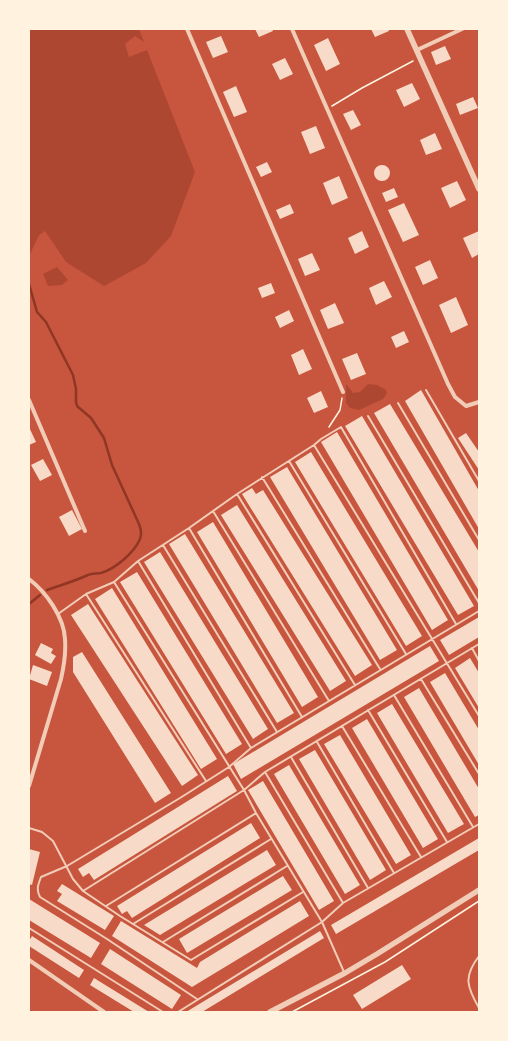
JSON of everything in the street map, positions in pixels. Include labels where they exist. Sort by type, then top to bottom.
[{"type":"street","points":[[187,29],[343,392]]},
{"type":"street","points":[[292,29],[448,384],[455,397],[466,406],[479,402]]},
{"type":"street","points":[[407,29],[479,189]]},
{"type":"street","points":[[417,50],[462,29]]},
{"type":"street","points":[[29,400],[85,531]]},
{"type":"street","points":[[29,580],[43,592],[57,614],[65,637],[64,666],[29,786]]},
{"type":"street","points":[[270,1012],[345,973],[479,890]]},
{"type":"street","points":[[29,960],[104,1012]]},
{"type":"lane","points":[[426,390],[479,481]]},
{"type":"lane","points":[[398,403],[479,540]]},
{"type":"lane","points":[[368,416],[479,603]]},
{"type":"lane","points":[[57,614],[86,594],[114,582],[138,561],[262,477],[341,427],[456,624]]},
{"type":"lane","points":[[314,445],[479,716]]},
{"type":"lane","points":[[289,461],[406,654]]},
{"type":"lane","points":[[262,477],[380,670]]},
{"type":"lane","points":[[237,494],[355,685]]},
{"type":"lane","points":[[213,511],[329,701]]},
{"type":"lane","points":[[188,528],[302,717]]},
{"type":"lane","points":[[163,545],[277,732]]},
{"type":"lane","points":[[138,561],[251,748]]},
{"type":"lane","points":[[114,582],[244,790],[271,839],[322,922],[345,973]]},
{"type":"lane","points":[[86,594],[206,781]]},
{"type":"lane","points":[[197,999],[107,939],[40,897],[37,892],[37,888],[41,877],[67,866],[229,767],[251,748],[479,611]]},
{"type":"lane","points":[[83,891],[244,790],[265,772],[479,644]]},
{"type":"lane","points":[[472,648],[479,661]]},
{"type":"lane","points":[[421,679],[479,774]]},
{"type":"lane","points":[[394,695],[473,827]]},
{"type":"lane","points":[[368,710],[447,842]]},
{"type":"lane","points":[[342,726],[421,858]]},
{"type":"lane","points":[[316,741],[394,873]]},
{"type":"lane","points":[[291,757],[368,888]]},
{"type":"lane","points":[[265,772],[343,903]]},
{"type":"lane","points":[[106,906],[256,813]]},
{"type":"lane","points":[[178,1012],[322,922],[343,903],[479,824]]},
{"type":"lane","points":[[29,828],[42,832],[53,841],[73,879],[83,891],[191,960],[303,892]]},
{"type":"lane","points":[[133,924],[271,839]]},
{"type":"lane","points":[[163,942],[287,866]]},
{"type":"lane","points":[[29,928],[163,1012]]},
{"type":"lane","points":[[479,956],[471,968],[468,980],[470,992],[479,1008]]},
{"type":"path","points":[[328,110],[345,97],[420,57]]},
{"type":"path","points":[[329,427],[340,410],[343,392]]},
{"type":"path","points":[[292,1012],[392,958],[479,901]]},
{"type":"shaded area","points":[[29,29],[139,29],[144,42],[135,36],[125,44],[129,57],[147,50],[195,172],[171,236],[146,263],[104,286],[66,262],[45,231],[39,235],[29,256]]},
{"type":"shaded area","points":[[57,267],[68,280],[62,285],[48,286],[43,274]]},
{"type":"shaded area","points":[[346,384],[353,393],[360,392],[368,384],[377,385],[386,390],[387,393],[383,399],[359,410],[350,408],[346,403]]},
{"type":"building","points":[[255,29],[272,29],[273,31],[259,37]]},
{"type":"building","points":[[371,29],[388,29],[389,31],[375,37]]},
{"type":"building","points":[[221,36],[228,52],[213,58],[206,42]]},
{"type":"building","points":[[328,38],[340,64],[326,71],[314,45]]},
{"type":"building","points":[[445,46],[451,59],[436,65],[431,52]]},
{"type":"building","points":[[285,58],[293,74],[280,80],[272,64]]},
{"type":"building","points":[[412,83],[420,99],[404,107],[396,90]]},
{"type":"building","points":[[236,86],[247,112],[234,117],[223,92]]},
{"type":"building","points":[[473,97],[478,108],[460,115],[456,104]]},
{"type":"building","points":[[353,110],[361,125],[351,130],[343,114]]},
{"type":"building","points":[[316,126],[325,148],[310,154],[301,132]]},
{"type":"building","points":[[435,133],[442,149],[426,155],[420,140]]},
{"type":"building","points":[[267,162],[272,172],[261,177],[256,167]]},
{"type":"building","points":[[379,165],[385,165],[390,170],[388,179],[385,181],[379,181],[374,176],[374,170]]},
{"type":"building","points":[[339,176],[348,198],[332,205],[323,183]]},
{"type":"building","points":[[457,181],[466,200],[450,208],[441,188]]},
{"type":"building","points":[[394,188],[398,197],[386,202],[382,193]]},
{"type":"building","points":[[404,203],[419,235],[403,242],[388,210]]},
{"type":"building","points":[[290,204],[294,213],[280,219],[276,210]]},
{"type":"building","points":[[362,231],[369,247],[355,254],[348,238]]},
{"type":"building","points":[[479,231],[479,254],[472,258],[463,238]]},
{"type":"building","points":[[312,253],[320,270],[305,276],[298,259]]},
{"type":"building","points":[[430,260],[438,278],[423,285],[415,267]]},
{"type":"building","points":[[384,281],[392,297],[376,305],[369,288]]},
{"type":"building","points":[[271,283],[275,293],[262,298],[258,288]]},
{"type":"building","points":[[456,297],[468,325],[451,333],[439,305]]},
{"type":"building","points":[[335,303],[344,323],[328,329],[320,310]]},
{"type":"building","points":[[289,310],[294,321],[280,328],[275,317]]},
{"type":"building","points":[[404,331],[409,342],[396,348],[391,337]]},
{"type":"building","points":[[303,349],[312,369],[299,375],[291,355]]},
{"type":"building","points":[[357,353],[366,374],[351,380],[342,359]]},
{"type":"building","points":[[421,390],[479,491],[479,529],[405,401]]},
{"type":"building","points":[[321,391],[328,407],[314,413],[307,398]]},
{"type":"building","points":[[390,404],[479,552],[479,591],[374,413]]},
{"type":"building","points":[[362,416],[474,606],[458,615],[345,426]]},
{"type":"building","points":[[29,427],[36,442],[29,445]]},
{"type":"building","points":[[337,432],[448,620],[432,630],[321,442]]},
{"type":"building","points":[[466,433],[479,452],[479,470],[458,438]]},
{"type":"building","points":[[311,452],[422,636],[406,646],[295,462]]},
{"type":"building","points":[[43,459],[52,475],[40,481],[31,465]]},
{"type":"building","points":[[287,467],[397,650],[380,660],[270,477]]},
{"type":"building","points":[[252,488],[256,494],[263,490],[372,665],[355,676],[242,494]]},
{"type":"building","points":[[237,505],[346,681],[330,691],[221,515]]},
{"type":"building","points":[[72,510],[82,529],[69,536],[59,517]]},
{"type":"building","points":[[213,522],[318,697],[302,707],[197,532]]},
{"type":"building","points":[[185,534],[294,713],[277,723],[169,544]]},
{"type":"building","points":[[160,552],[268,729],[253,739],[144,562]]},
{"type":"building","points":[[137,572],[242,744],[226,754],[120,582]]},
{"type":"building","points":[[112,588],[217,759],[201,769],[95,599]]},
{"type":"building","points":[[88,604],[198,775],[182,786],[71,615]]},
{"type":"building","points":[[479,617],[479,637],[449,655],[440,640]]},
{"type":"building","points":[[41,643],[53,649],[51,653],[56,656],[51,664],[35,655]]},
{"type":"building","points":[[430,646],[439,661],[241,779],[233,764]]},
{"type":"building","points":[[82,652],[171,793],[155,803],[73,672],[73,657]]},
{"type":"building","points":[[470,658],[479,673],[479,708],[455,668]]},
{"type":"building","points":[[33,665],[52,672],[47,686],[29,679]]},
{"type":"building","points":[[445,673],[479,730],[479,765],[430,682]]},
{"type":"building","points":[[419,688],[479,789],[479,815],[475,817],[404,697]]},
{"type":"building","points":[[392,704],[464,824],[448,833],[377,713]]},
{"type":"building","points":[[367,719],[438,839],[423,848],[352,728]]},
{"type":"building","points":[[340,735],[411,855],[396,864],[324,744]]},
{"type":"building","points":[[315,750],[386,870],[370,880],[299,759]]},
{"type":"building","points":[[289,765],[360,885],[345,894],[274,774]]},
{"type":"building","points":[[228,776],[237,791],[94,880],[89,873],[83,877],[78,869]]},
{"type":"building","points":[[263,781],[334,901],[319,910],[248,790]]},
{"type":"building","points":[[251,823],[260,838],[132,918],[127,911],[122,914],[117,906]]},
{"type":"building","points":[[479,838],[479,850],[336,934],[331,925]]},
{"type":"building","points":[[29,849],[40,852],[32,885],[29,884]]},
{"type":"building","points":[[267,850],[276,865],[160,935],[144,925]]},
{"type":"building","points":[[283,876],[292,890],[187,953],[179,939]]},
{"type":"building","points":[[62,884],[114,916],[105,930],[57,901],[62,894],[57,891]]},
{"type":"building","points":[[29,899],[100,943],[91,958],[29,920]]},
{"type":"building","points":[[300,901],[309,916],[192,987],[112,936],[121,921],[197,968],[200,962]]},
{"type":"building","points":[[320,931],[324,938],[202,1012],[186,1012]]},
{"type":"building","points":[[32,936],[84,970],[79,978],[29,946],[29,941]]},
{"type":"building","points":[[110,949],[181,995],[172,1009],[101,964]]},
{"type":"building","points":[[402,965],[411,979],[362,1009],[353,995]]},
{"type":"building","points":[[94,978],[149,1012],[134,1012],[90,985]]},
{"type":"waterway","points":[[29,284],[37,312],[46,322],[73,375],[77,406],[91,418],[104,438],[112,465],[139,524],[141,532],[140,539],[129,555],[112,568],[101,573],[90,574],[47,590]]},
{"type":"waterway","points":[[29,604],[40,595]]}]
